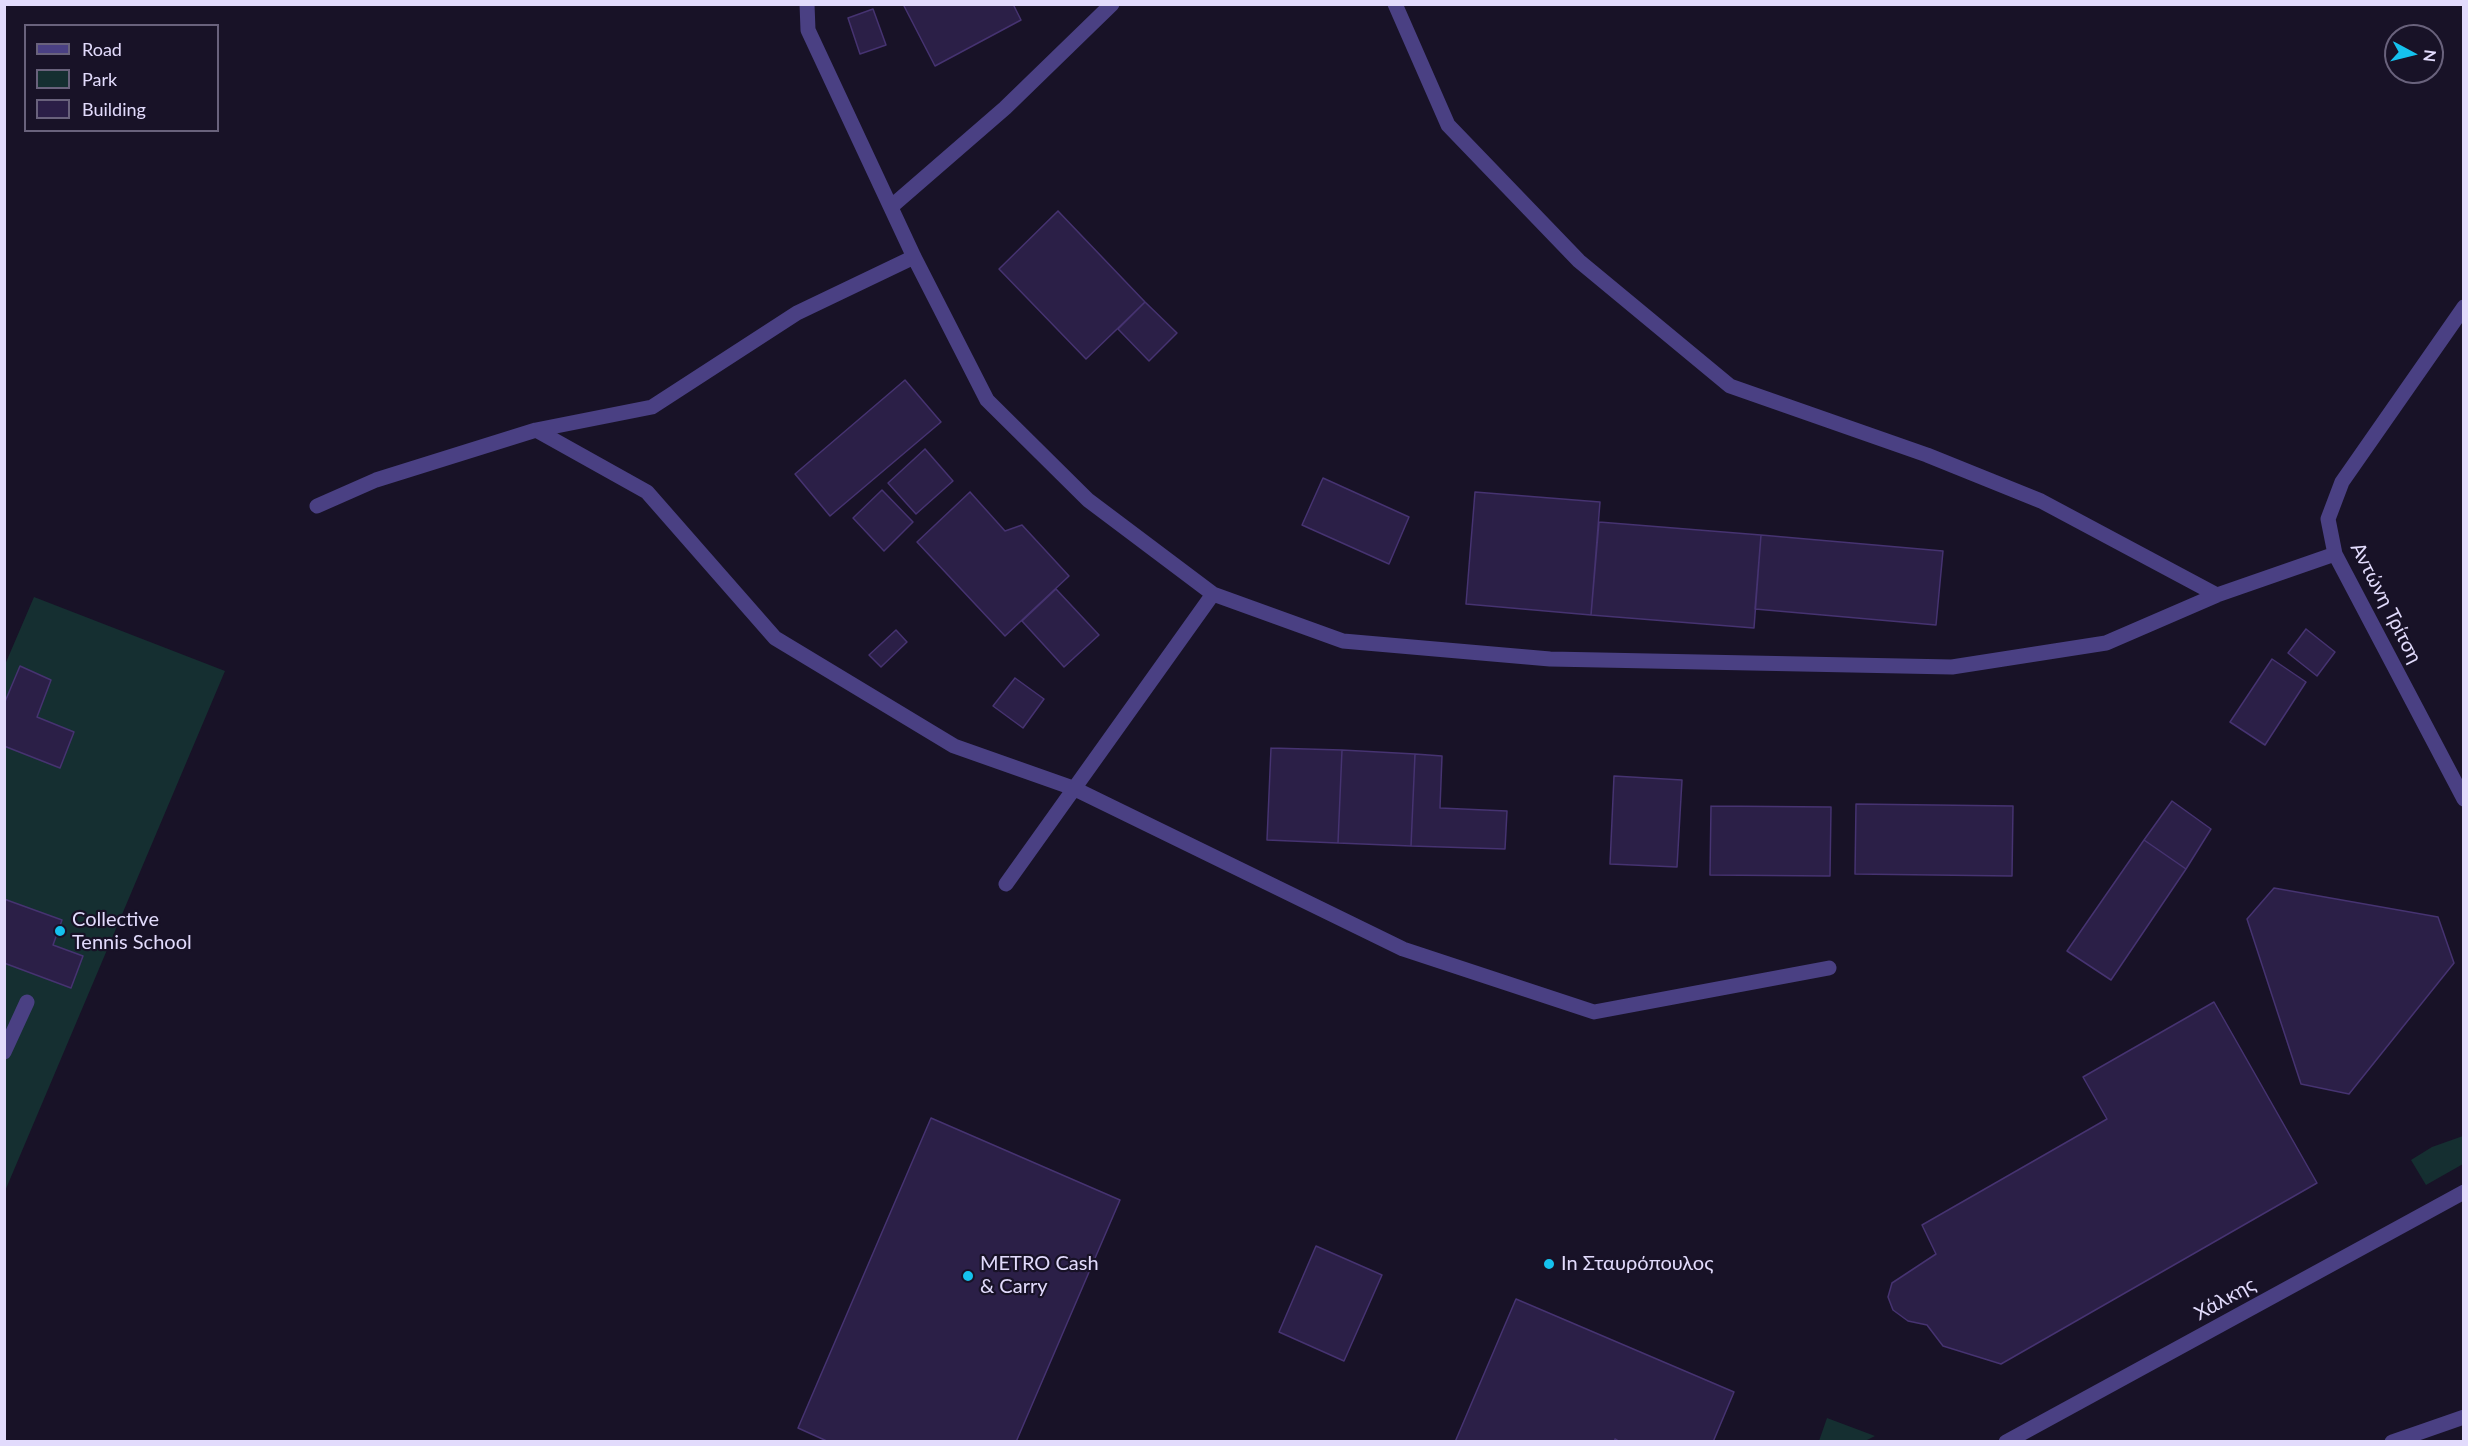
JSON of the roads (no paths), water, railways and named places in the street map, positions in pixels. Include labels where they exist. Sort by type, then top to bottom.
[{"type":"street","points":[[807,4],[808,30],[914,257],[987,400],[1088,500],[1214,594],[1343,641],[1550,659],[1952,667],[2106,643],[2217,595],[2335,554]]},
{"type":"street","points":[[892,206],[1005,108],[1112,4]]},
{"type":"street","points":[[1395,4],[1448,125],[1579,261],[1730,386],[1927,455],[2041,501],[2217,595]]},
{"type":"street","points":[[317,506],[376,480],[536,430],[652,407],[797,313],[914,257]]},
{"type":"street","name":"Αντώνη Τρίτση","points":[[2463,307],[2342,482],[2328,519],[2335,554],[2463,799]]},
{"type":"street","points":[[536,430],[647,492],[775,638],[954,746],[1073,788],[1403,949],[1594,1012],[1829,968]]},
{"type":"street","points":[[1006,884],[1214,594]]},
{"type":"street","points":[[4,1052],[27,1002]]},
{"type":"street","name":"Χάλκης","points":[[2006,1442],[2463,1192]]},
{"type":"street","points":[[2392,1442],[2463,1417]]},
{"type":"place","name":"Collective Tennis School","points":[[60,931]]},
{"type":"place","name":"In Σταυρόπουλος","points":[[1549,1264]]},
{"type":"place","name":"METRO Cash & Carry","points":[[968,1276]]}]
